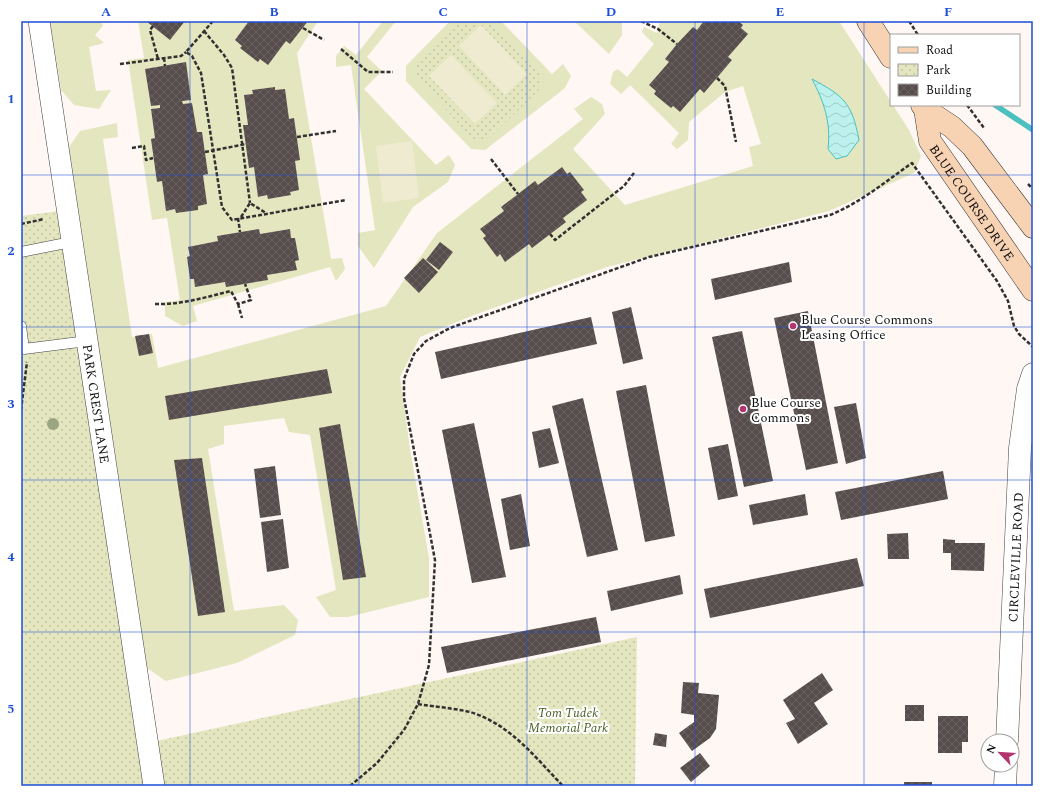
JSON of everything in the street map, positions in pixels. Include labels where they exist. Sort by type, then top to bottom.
[{"type":"main road","points":[[868,21],[890,55]]},
{"type":"main road","name":"BLUE COURSE DRIVE","points":[[923,107],[952,127],[972,146],[1032,224]]},
{"type":"main road","name":"BLUE COURSE DRIVE","points":[[923,107],[930,141],[1033,290]]},
{"type":"street","name":"PARK CREST LANE","points":[[39,21],[71,242],[154,786]]},
{"type":"street","name":"CIRCLEVILLE ROAD","points":[[1007,733],[1020,448],[1026,396],[1033,374]]},
{"type":"street","points":[[1020,448],[1033,421]]},
{"type":"street","points":[[1005,786],[1006,773]]},
{"type":"lane","points":[[21,252],[71,242]]},
{"type":"lane","points":[[21,326],[24,349],[87,342]]},
{"type":"path","points":[[120,64],[181,56],[213,21]]},
{"type":"path","points":[[641,21],[658,29],[677,44]]},
{"type":"path","points":[[909,21],[917,34]]},
{"type":"path","points":[[153,26],[150,30],[158,59]]},
{"type":"path","points":[[303,28],[324,40]]},
{"type":"path","points":[[204,31],[224,55],[232,68],[245,144],[250,203],[240,218],[240,232]]},
{"type":"path","points":[[341,49],[368,72],[393,72]]},
{"type":"path","points":[[186,52],[192,56],[201,72],[222,207],[232,220],[346,200]]},
{"type":"path","points":[[164,58],[165,66]]},
{"type":"path","points":[[717,78],[725,86],[736,142]]},
{"type":"path","points":[[297,137],[336,131]]},
{"type":"path","points":[[205,152],[245,144]]},
{"type":"path","points":[[132,148],[144,146],[146,160],[153,158]]},
{"type":"path","points":[[491,159],[518,194]]},
{"type":"path","points":[[350,786],[377,763],[404,730],[418,704],[429,665],[435,560],[404,398],[404,379],[414,354],[426,341],[436,334],[487,314],[649,257],[830,215],[847,208],[863,198],[912,163],[997,281],[1008,301],[1014,326],[1019,334],[1033,347]]},
{"type":"path","points":[[550,234],[555,240],[624,186],[634,173]]},
{"type":"path","points":[[250,203],[266,213]]},
{"type":"path","points":[[21,224],[44,219]]},
{"type":"path","points":[[238,304],[251,300],[245,284]]},
{"type":"path","points":[[155,304],[192,301],[231,291],[238,304],[242,318]]},
{"type":"path","points":[[21,410],[28,358]]},
{"type":"path","points":[[418,704],[470,712],[496,723],[520,742],[563,786]]},
{"type":"green space","points":[[50,21],[101,21],[103,26],[95,35],[104,43],[89,47],[96,91],[111,90],[99,109],[74,105],[61,90]]},
{"type":"green space","points":[[138,21],[318,21],[297,53],[331,259],[342,258],[345,269],[336,281],[330,267],[193,306],[197,321],[183,326],[165,316],[165,302],[180,300],[167,218],[152,220],[128,60],[144,58]]},
{"type":"green space","points":[[383,21],[396,21],[367,57],[382,71],[364,89],[436,165],[449,155],[455,165],[448,182],[413,207],[374,268],[358,246],[358,233],[375,230],[351,65],[336,67],[336,56],[344,46],[356,55]]},
{"type":"green space","points":[[450,21],[501,21],[552,74],[563,64],[571,76],[565,88],[485,150],[471,149],[406,81],[406,66]]},
{"type":"green space","points":[[460,21],[492,21],[540,74],[540,89],[486,141],[473,139],[415,76],[417,64]]},
{"type":"green space","points":[[574,21],[622,21],[622,35],[609,54]]},
{"type":"green space","points":[[660,21],[839,21],[890,100],[890,106],[894,106],[909,130],[921,156],[914,173],[829,211],[607,267],[474,315],[420,337],[400,377],[410,449],[429,558],[429,597],[348,617],[330,617],[316,597],[336,590],[310,435],[289,432],[284,418],[224,426],[224,444],[208,449],[234,611],[284,605],[298,620],[295,635],[237,663],[166,681],[147,668],[69,147],[80,131],[117,123],[118,137],[103,139],[132,337],[152,334],[158,368],[386,306],[437,233],[583,119],[574,109],[591,97],[602,104],[605,114],[573,149],[625,205],[753,166],[749,147],[761,144],[743,86],[725,92],[689,122],[688,140],[677,149],[671,144],[679,133],[630,85],[621,94],[610,84],[613,72],[618,69],[627,77],[654,44],[642,32],[644,27],[657,33]]},
{"type":"green space","name":"Tom Tudek Memorial Park","points":[[67,210],[147,743],[637,637],[635,786],[21,786],[21,216]]},
{"type":"shaded area","points":[[481,25],[527,74],[505,95],[459,46]]},
{"type":"shaded area","points":[[451,55],[497,103],[475,124],[429,76]]},
{"type":"shaded area","points":[[412,141],[419,198],[383,203],[376,146]]},
{"type":"water","points":[[812,79],[832,90],[839,96],[845,102],[853,117],[859,140],[847,156],[836,159],[828,149],[829,139],[826,112]]},
{"type":"building","points":[[146,21],[185,21],[170,40]]},
{"type":"building","points":[[249,21],[308,21],[290,44],[286,41],[268,65],[260,59],[258,62],[240,48],[242,46],[235,40]]},
{"type":"building","points":[[704,21],[738,21],[743,25],[741,28],[748,34],[728,57],[732,60],[704,93],[700,89],[680,112],[673,106],[671,108],[654,94],[656,91],[649,85],[669,62],[665,59],[677,44],[693,27],[697,30]]},
{"type":"building","points":[[186,62],[191,100],[182,101],[183,104],[192,103],[197,132],[202,132],[208,174],[203,175],[207,204],[198,206],[198,210],[176,213],[175,209],[166,211],[162,181],[157,182],[151,139],[155,138],[151,109],[160,108],[160,105],[151,106],[145,69]]},
{"type":"building","points":[[275,87],[275,90],[285,89],[289,119],[294,118],[300,160],[295,161],[299,190],[290,192],[291,195],[268,199],[267,195],[258,197],[254,167],[249,168],[243,125],[248,125],[244,95],[253,94],[252,90]]},
{"type":"building","points":[[562,167],[567,174],[570,172],[584,190],[581,192],[587,200],[563,218],[566,222],[532,248],[529,244],[505,262],[500,254],[497,257],[483,238],[486,236],[480,229],[504,211],[501,207],[535,181],[538,185]]},
{"type":"building","points":[[259,229],[260,234],[290,229],[291,238],[295,238],[299,260],[295,261],[297,270],[267,275],[268,280],[226,287],[225,282],[195,287],[194,279],[190,279],[187,257],[190,256],[188,247],[218,241],[217,236]]},
{"type":"building","points":[[440,242],[453,252],[439,270],[426,260]]},
{"type":"building","points":[[423,258],[438,272],[419,293],[404,278]]},
{"type":"building","points":[[789,262],[792,282],[715,300],[711,279]]},
{"type":"building","points":[[631,307],[643,359],[623,364],[612,312]]},
{"type":"building","points":[[808,311],[838,463],[806,470],[774,318]]},
{"type":"building","points":[[591,317],[597,344],[441,379],[435,352]]},
{"type":"building","name":"Blue Course Commons","points":[[742,331],[773,481],[744,487],[712,337]]},
{"type":"building","points":[[149,334],[153,353],[139,356],[135,336]]},
{"type":"building","points":[[327,369],[332,393],[169,420],[165,396]]},
{"type":"building","points":[[646,385],[675,536],[645,542],[616,391]]},
{"type":"building","points":[[583,398],[618,550],[587,557],[552,406]]},
{"type":"building","points":[[856,403],[866,458],[846,464],[834,407]]},
{"type":"building","points":[[474,423],[506,577],[472,583],[442,430]]},
{"type":"building","points":[[340,424],[366,577],[343,580],[319,428]]},
{"type":"building","points":[[550,428],[559,463],[539,468],[532,432]]},
{"type":"building","points":[[728,444],[738,496],[718,500],[708,448]]},
{"type":"building","points":[[202,458],[225,612],[198,616],[174,460]]},
{"type":"building","points":[[275,466],[281,515],[260,518],[254,469]]},
{"type":"building","points":[[943,471],[948,499],[841,520],[835,492]]},
{"type":"building","points":[[521,494],[530,546],[510,550],[501,499]]},
{"type":"building","points":[[805,494],[808,515],[753,525],[749,505]]},
{"type":"building","points":[[283,519],[289,568],[267,572],[261,522]]},
{"type":"building","points":[[908,533],[909,559],[888,559],[887,534]]},
{"type":"building","points":[[943,539],[955,540],[955,543],[985,543],[984,571],[951,570],[951,553],[943,553]]},
{"type":"building","points":[[857,558],[864,586],[710,618],[704,589]]},
{"type":"building","points":[[680,575],[683,594],[611,611],[607,591]]},
{"type":"building","points":[[596,617],[601,642],[447,673],[441,647]]},
{"type":"building","points":[[822,673],[833,690],[814,703],[828,724],[798,744],[786,723],[795,719],[783,700]]},
{"type":"building","points":[[683,682],[699,683],[698,693],[719,695],[716,729],[710,738],[692,751],[679,733],[694,722],[694,715],[681,713]]},
{"type":"building","points":[[905,705],[924,705],[924,721],[905,721]]},
{"type":"building","points":[[938,716],[968,716],[968,742],[962,742],[962,753],[938,753]]},
{"type":"building","points":[[655,733],[667,735],[666,747],[653,745]]},
{"type":"building","points":[[700,753],[710,766],[691,782],[680,768]]},
{"type":"building","points":[[904,782],[932,782],[932,786],[904,786]]},
{"type":"waterway","points":[[997,106],[1033,130]]},
{"type":"place","name":"Blue Course Commons Leasing Office","points":[[793,326]]},
{"type":"place","name":"Blue Course Commons","points":[[743,409]]}]
